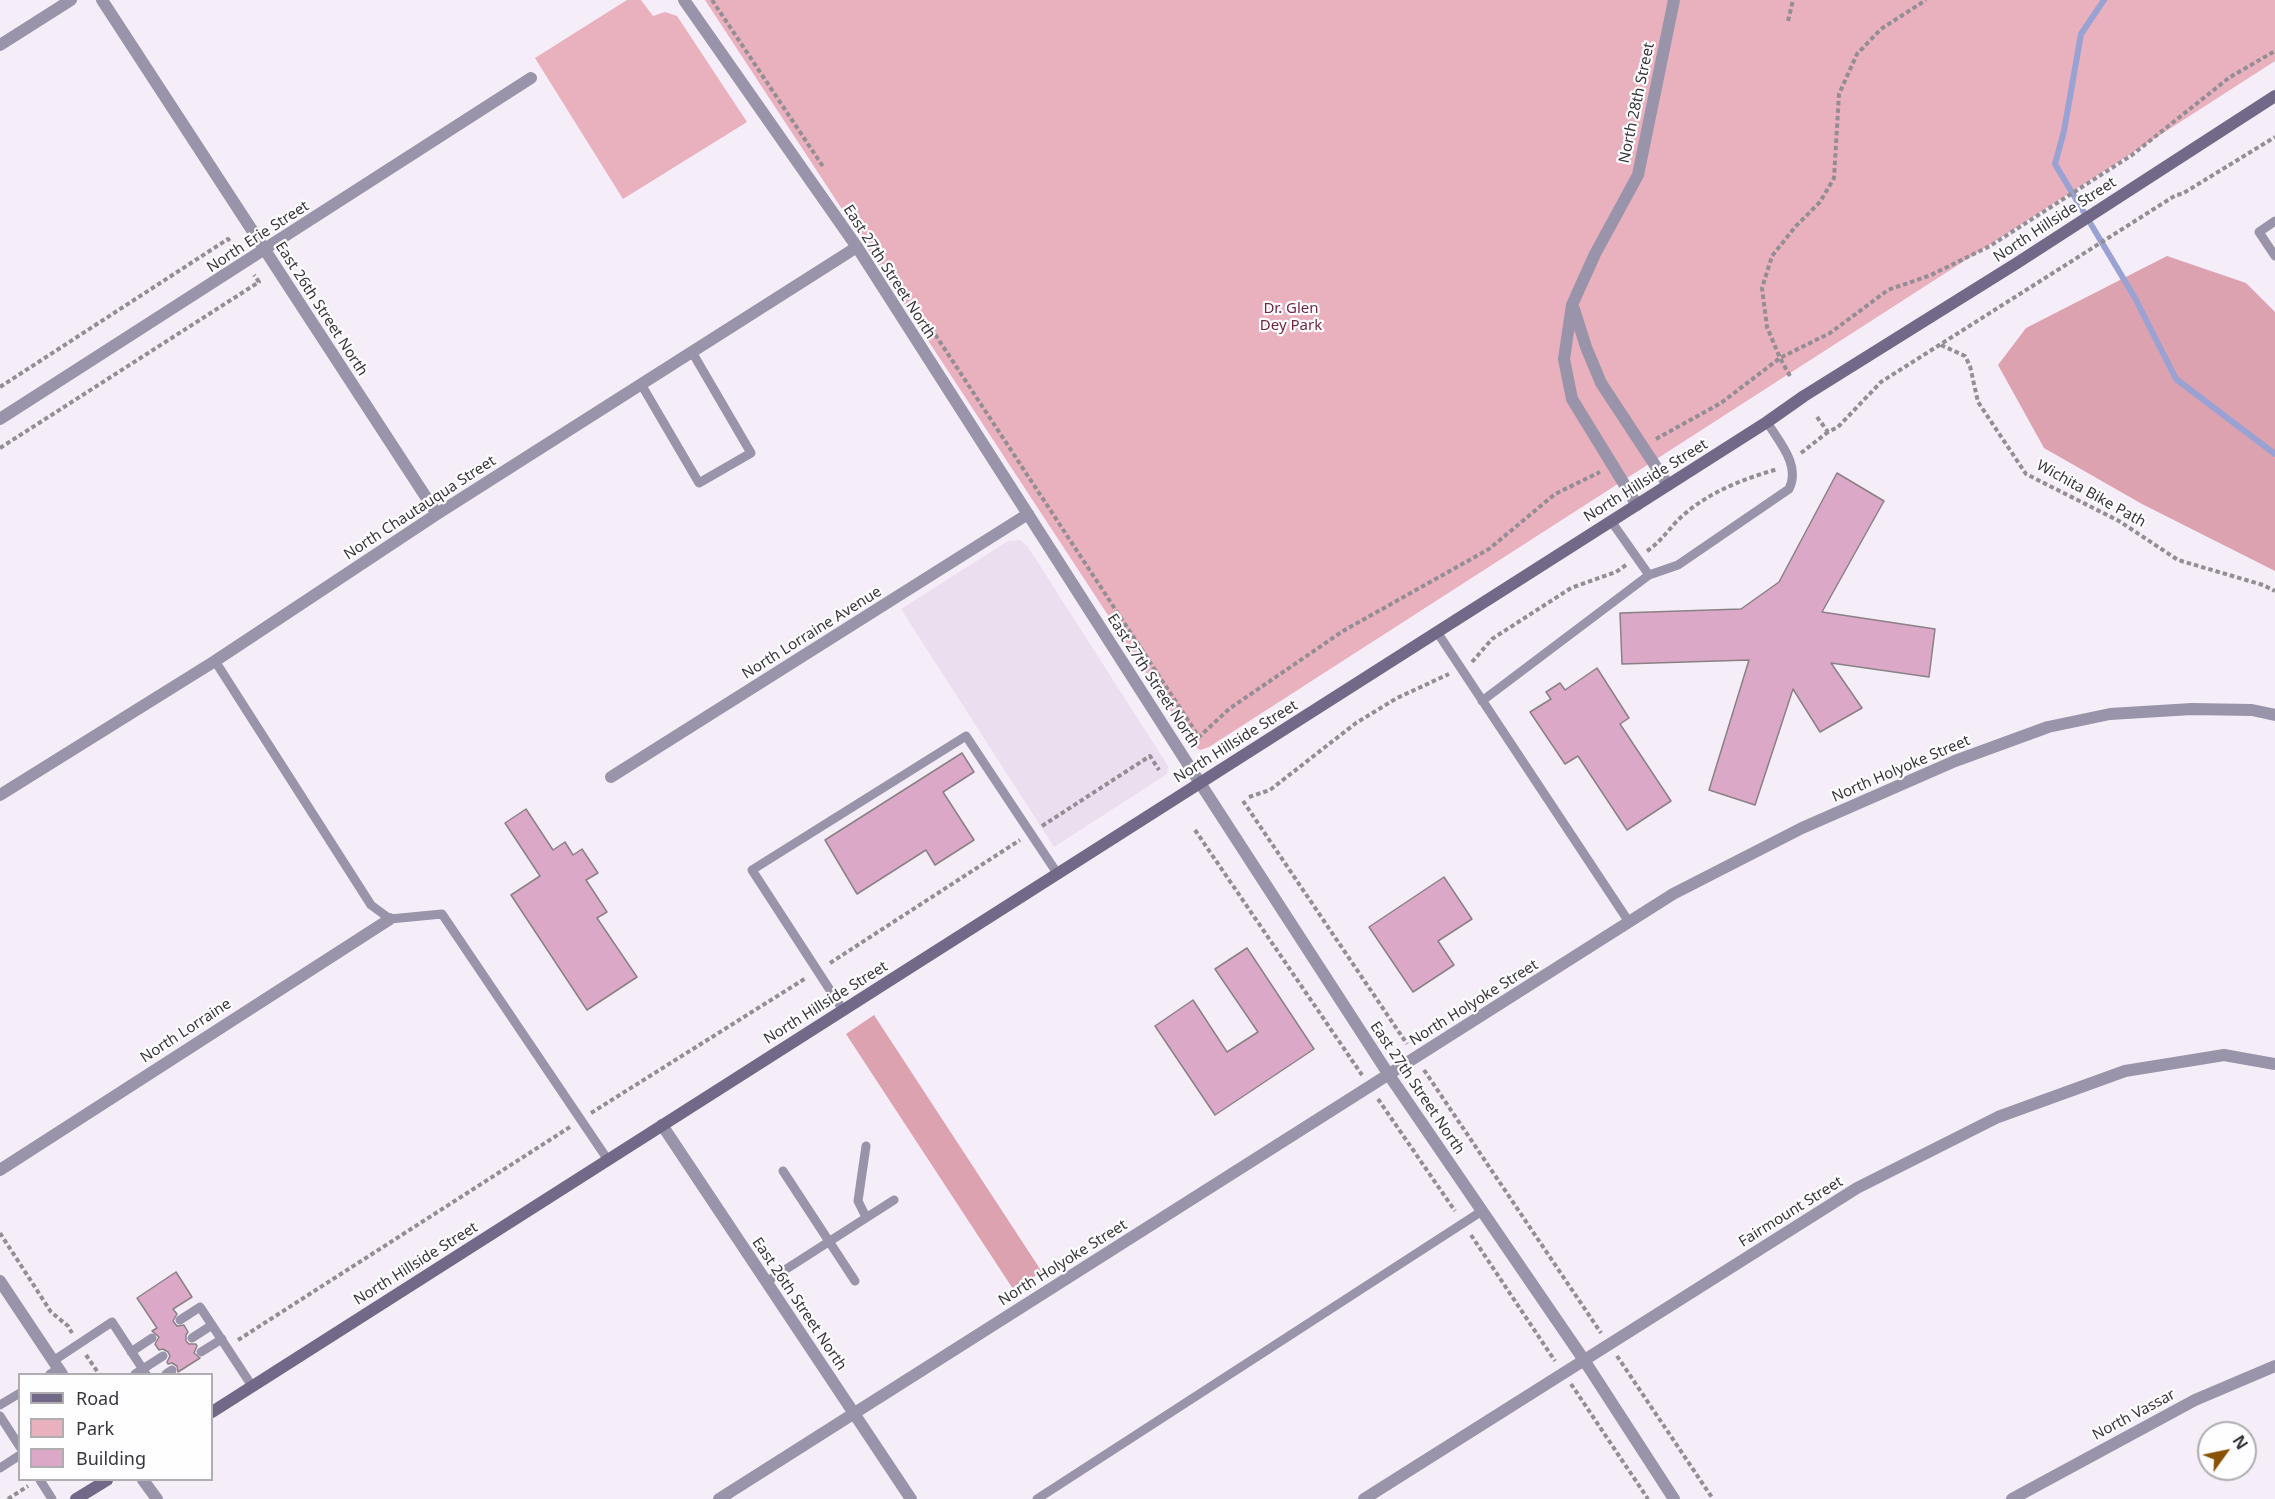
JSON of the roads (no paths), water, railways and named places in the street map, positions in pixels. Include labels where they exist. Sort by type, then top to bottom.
[{"type":"main road","name":"North Hillside Street","points":[[213,1411],[1767,422],[1804,396],[2017,263],[2275,96]]},
{"type":"main road","points":[[76,1499],[103,1481]]},
{"type":"street","points":[[0,45],[71,0]]},
{"type":"street","name":"East 26th Street North","points":[[102,0],[437,514]]},
{"type":"street","name":"East 27th Street North","points":[[684,0],[857,247],[1389,1074],[1584,1360],[1674,1499]]},
{"type":"street","name":"North 28th Street","points":[[1636,505],[1572,399],[1564,359],[1572,305],[1595,254],[1638,175],[1674,0]]},
{"type":"street","name":"North Erie Street","points":[[0,419],[531,78]]},
{"type":"street","name":"North Chautauqua Street","points":[[0,795],[215,661],[437,514],[857,247]]},
{"type":"street","points":[[1572,305],[1601,383],[1668,485]]},
{"type":"street","name":"North Lorraine Avenue","points":[[611,777],[1028,514]]},
{"type":"street","name":"North Holyoke Street","points":[[719,1499],[1673,894],[1802,828],[1955,761],[2048,727],[2110,714],[2192,709],[2252,710],[2275,715]]},
{"type":"street","name":"North Lorraine","points":[[0,1170],[390,919]]},
{"type":"street","name":"Fairmount Street","points":[[1364,1499],[1857,1188],[1998,1117],[2125,1071],[2224,1055],[2275,1064]]},
{"type":"street","name":"East 26th Street North","points":[[662,1125],[911,1499]]},
{"type":"street","points":[[0,1281],[56,1370]]},
{"type":"street","name":"North Vassar","points":[[2012,1499],[2195,1400],[2275,1366]]},
{"type":"street","points":[[144,1481],[157,1499]]},
{"type":"lane","points":[[2275,221],[2259,232],[2275,256]]},
{"type":"lane","points":[[641,384],[699,483],[751,453],[692,352]]},
{"type":"lane","points":[[1482,701],[1649,575],[1678,565],[1789,489],[1794,479],[1793,466],[1767,422]]},
{"type":"lane","points":[[1611,521],[1649,575]]},
{"type":"lane","points":[[1437,632],[1629,922]]},
{"type":"lane","points":[[215,661],[371,905],[390,919],[442,914],[609,1160]]},
{"type":"lane","points":[[843,1010],[752,870],[966,736],[1057,873]]},
{"type":"lane","points":[[866,1146],[858,1201],[866,1217]]},
{"type":"lane","points":[[783,1171],[855,1281]]},
{"type":"lane","points":[[766,1282],[894,1200]]},
{"type":"lane","points":[[1037,1499],[1482,1211]]},
{"type":"lane","points":[[180,1320],[200,1307],[252,1386]]},
{"type":"lane","points":[[56,1370],[79,1344],[112,1322],[142,1373],[163,1356]]},
{"type":"lane","points":[[192,1338],[212,1325]]},
{"type":"lane","points":[[131,1352],[152,1338]]},
{"type":"lane","points":[[201,1352],[224,1343]]},
{"type":"lane","points":[[0,1405],[18,1394]]},
{"type":"lane","points":[[0,1416],[18,1444]]},
{"type":"lane","points":[[0,1468],[18,1456]]},
{"type":"lane","points":[[41,1481],[52,1499]]},
{"type":"waterway","points":[[2104,0],[2081,34],[2064,131],[2055,164],[2135,298],[2176,379],[2275,454]]},
{"type":"park label","name":"Dr. Glen Dey Park","points":[[1291,318]]}]
